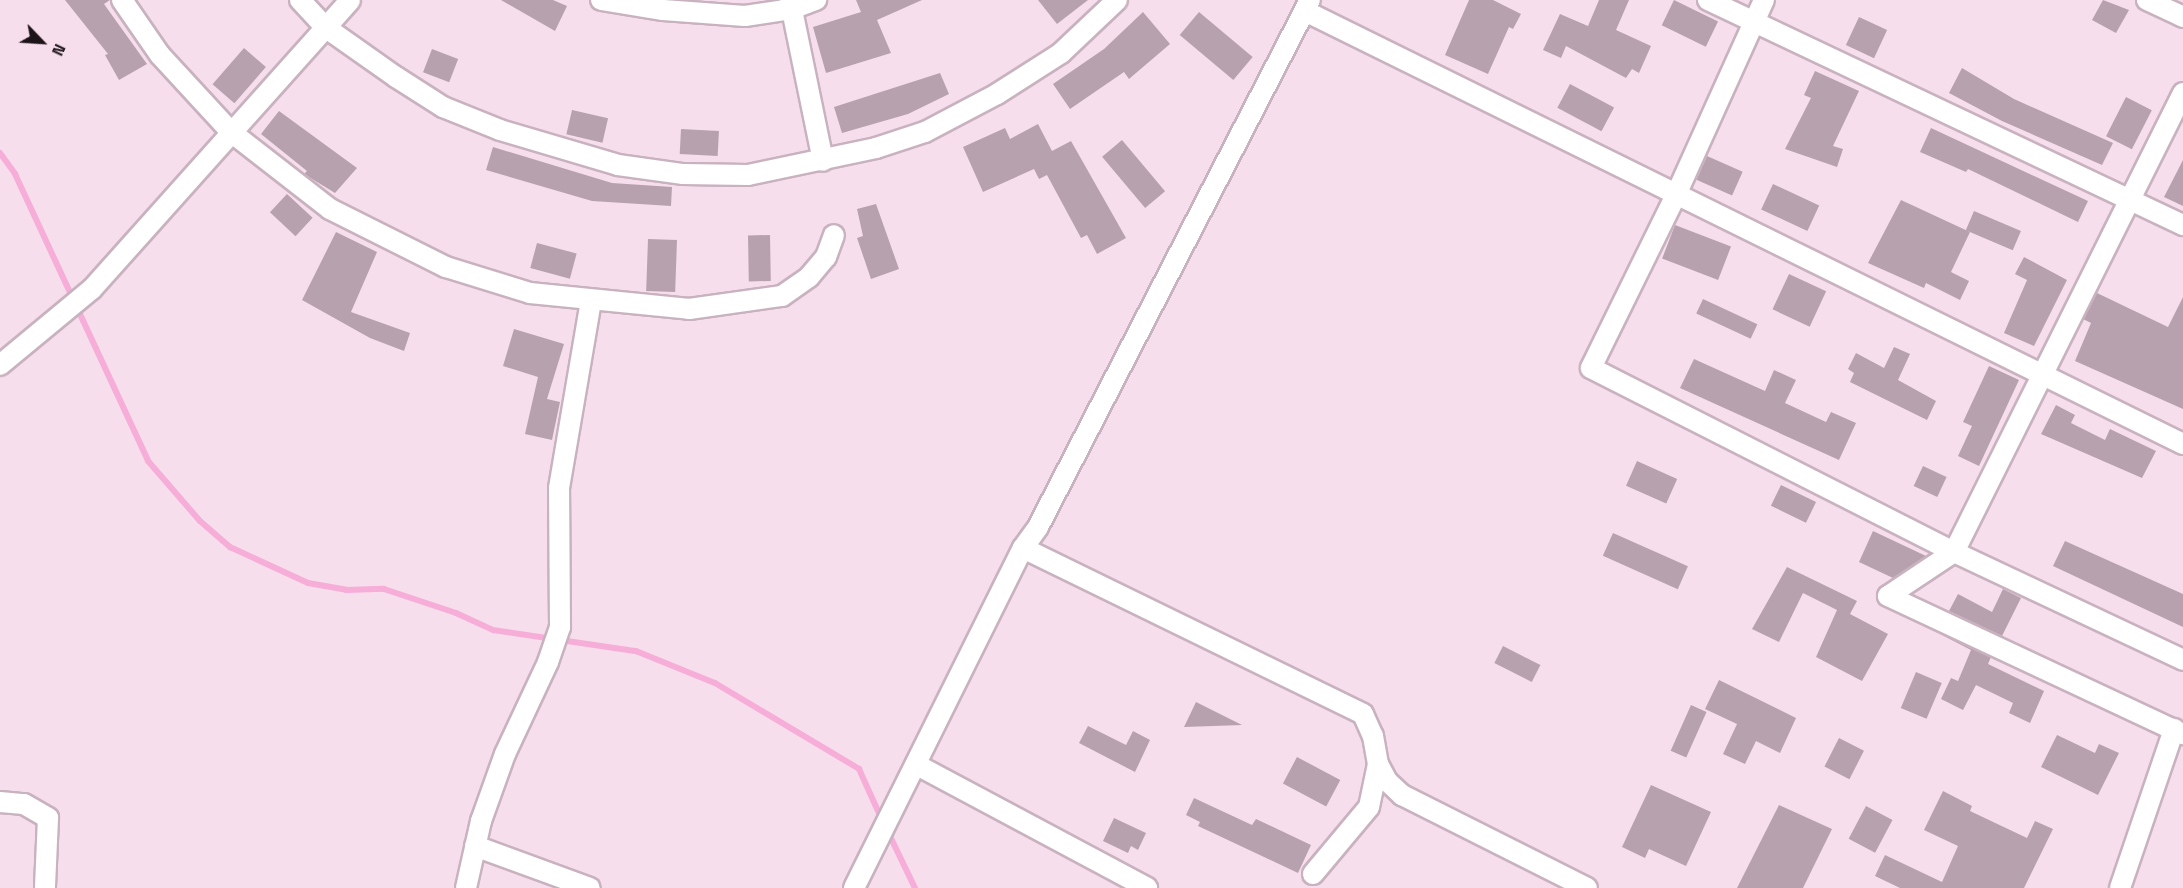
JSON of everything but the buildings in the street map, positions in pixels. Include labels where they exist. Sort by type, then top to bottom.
[{"type":"street","points":[[122,0],[160,55],[231,132],[330,209],[406,250],[446,267],[530,293],[591,301],[688,309],[762,302],[782,296],[809,278],[826,257],[834,235]]},
{"type":"street","points":[[300,0],[325,27],[443,107],[560,150],[618,165],[683,174],[748,175],[823,161],[925,132],[997,94],[1061,53],[1117,0]]},
{"type":"street","points":[[2,362],[92,289],[350,0]]},
{"type":"street","points":[[601,0],[663,10],[745,16],[816,0]]},
{"type":"street","points":[[1708,0],[2183,225]]},
{"type":"street","points":[[1764,0],[1677,193],[1590,368],[1953,552],[2183,660]]},
{"type":"street","points":[[2147,0],[2183,17]]},
{"type":"street","points":[[791,5],[823,161]]},
{"type":"street","points":[[854,888],[1023,548],[1038,527],[1307,5],[2042,377],[2183,444]]},
{"type":"street","points":[[2120,888],[2179,732],[1888,596],[1953,552],[2183,93]]},
{"type":"street","points":[[466,888],[475,846],[505,754],[548,662],[560,627],[559,488],[591,301]]},
{"type":"street","points":[[1023,548],[1363,714],[1373,736],[1378,764],[1387,781],[1401,795],[1587,888]]},
{"type":"street","points":[[1313,874],[1369,807],[1378,764]]},
{"type":"street","points":[[917,765],[1147,888]]},
{"type":"street","points":[[0,802],[24,804],[48,818],[45,888]]},
{"type":"street","points":[[475,846],[590,888]]},
{"type":"waterway","points":[[0,153],[15,174],[148,461],[200,521],[230,547],[308,583],[346,590],[384,589],[456,613],[493,630],[636,651],[715,683],[859,769],[882,820]]},
{"type":"waterway","points":[[888,832],[915,888]]}]
